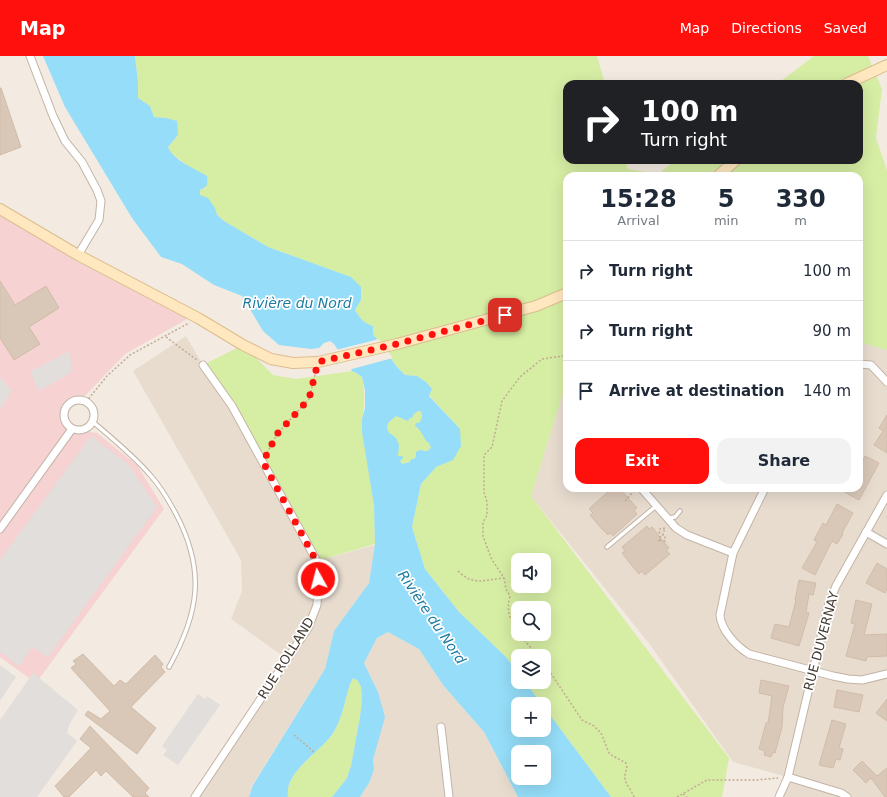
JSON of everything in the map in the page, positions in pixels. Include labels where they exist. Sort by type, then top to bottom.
[{"type":"street","points":[[30,56],[53,116],[66,142],[82,162],[97,190],[101,201],[99,220],[78,255]]},
{"type":"street","points":[[855,80],[887,65]]},
{"type":"street","points":[[722,172],[732,164]]},
{"type":"street","points":[[0,210],[78,255],[198,318],[243,345],[271,359],[293,363],[318,362],[397,344],[536,306],[563,295]]},
{"type":"street","points":[[863,364],[871,365],[887,382]]},
{"type":"street","name":"RUE ROLLAND","points":[[195,797],[308,628],[317,605],[319,566],[232,406],[203,365]]},
{"type":"street","points":[[81,400],[86,402],[94,410],[95,415],[93,422],[90,426],[82,430],[72,429],[64,419],[66,408],[73,401],[81,400]]},
{"type":"street","points":[[0,528],[72,429]]},
{"type":"street","points":[[644,492],[676,528],[687,535],[734,553]]},
{"type":"street","points":[[763,492],[734,553],[720,615],[720,622],[725,630],[742,650],[748,654],[833,676],[862,680],[887,674]]},
{"type":"street","name":"RUE DUVERNAY","points":[[779,797],[788,777],[829,603],[836,586],[887,495]]},
{"type":"street","points":[[866,532],[887,544]]},
{"type":"street","points":[[441,727],[449,797]]},
{"type":"street","points":[[788,777],[841,793],[847,797]]},
{"type":"lane","points":[[93,422],[153,477],[169,500],[182,527],[191,552],[196,574],[193,610],[188,629],[169,667]]},
{"type":"lane","points":[[607,547],[656,506]]},
{"type":"lane","points":[[669,521],[680,511]]},
{"type":"path","points":[[86,402],[107,376],[130,355],[198,318]]},
{"type":"path","points":[[165,337],[203,365]]},
{"type":"path","points":[[511,620],[508,604],[510,596],[506,589],[504,578],[491,558],[483,536],[483,523],[487,515],[484,492],[484,455],[492,447],[502,400],[520,378],[542,359],[563,356]]},
{"type":"path","points":[[263,462],[277,434],[309,399],[318,362]]},
{"type":"path","points":[[625,501],[633,492]]},
{"type":"path","points":[[664,528],[663,535],[659,540],[665,541],[665,536],[663,535],[659,532],[660,529],[664,528],[669,521]]},
{"type":"path","points":[[458,571],[466,578],[475,581],[504,578]]},
{"type":"path","points":[[526,641],[532,649]]},
{"type":"path","points":[[551,674],[582,720],[594,726],[601,733],[609,753],[626,763],[627,768],[625,782],[634,797]]},
{"type":"path","points":[[294,735],[314,752]]},
{"type":"path","points":[[677,797],[707,780],[756,780],[788,777]]},
{"type":"path","points":[[683,794],[687,797]]},
{"type":"shaded area","points":[[0,209],[189,318],[125,354],[81,400],[73,401],[65,408],[64,419],[72,429],[97,433],[137,465],[164,509],[36,683],[0,657]]},
{"type":"shaded area","points":[[186,336],[203,365],[232,406],[317,561],[375,545],[369,583],[334,631],[325,669],[253,784],[249,797],[194,797],[287,659],[231,619],[242,591],[241,560],[133,371]]},
{"type":"shaded area","points":[[863,343],[887,350],[887,797],[779,797],[787,777],[733,762],[651,646],[531,496],[563,393],[563,492],[863,492]]},
{"type":"shaded area","points":[[69,351],[72,372],[39,391],[30,372]]},
{"type":"shaded area","points":[[0,377],[12,391],[0,409]]},
{"type":"shaded area","points":[[91,436],[129,465],[157,507],[48,657],[32,647],[19,666],[0,652],[0,560]]},
{"type":"shaded area","points":[[388,632],[419,649],[443,685],[484,732],[518,797],[360,797],[369,783],[374,770],[373,760],[377,744],[378,692],[364,663],[377,638]]},
{"type":"shaded area","points":[[0,665],[16,677],[0,701]]},
{"type":"shaded area","points":[[33,673],[78,710],[70,723],[67,733],[77,741],[37,797],[0,797],[0,720]]},
{"type":"shaded area","points":[[198,694],[205,699],[207,696],[220,705],[178,765],[163,755],[167,750],[162,746]]},
{"type":"green space","points":[[135,56],[597,56],[604,80],[563,80],[563,164],[626,164],[628,169],[646,172],[563,172],[563,393],[531,496],[729,758],[722,797],[611,797],[551,716],[551,697],[537,697],[530,689],[551,689],[551,649],[511,649],[511,663],[459,612],[425,569],[412,527],[421,484],[436,467],[453,460],[460,429],[429,395],[432,389],[426,382],[417,376],[405,375],[397,367],[373,334],[373,326],[362,320],[355,310],[361,300],[351,277],[268,247],[224,221],[217,215],[215,208],[200,195],[200,190],[206,188],[183,162],[171,153],[168,147],[178,135],[166,118],[154,117],[150,106],[138,98]]},
{"type":"green space","points":[[814,56],[868,56],[882,89],[876,138],[887,170],[887,350],[863,343],[863,172],[661,172],[671,164],[863,164],[863,80],[782,80]]},
{"type":"green space","points":[[243,345],[273,375],[296,379],[352,371],[362,377],[364,388],[364,408],[362,419],[374,505],[375,544],[317,561],[232,406],[203,365]]},
{"type":"green space","points":[[418,411],[420,411],[422,417],[418,427],[429,442],[431,448],[427,451],[420,450],[410,462],[402,464],[400,461],[402,456],[398,456],[398,441],[388,432],[388,423],[396,416],[408,421]]},
{"type":"green space","points":[[353,678],[358,681],[361,687],[362,700],[351,766],[347,778],[332,797],[288,797],[288,788],[297,771],[327,740],[336,728]]},
{"type":"water","name":"Rivière du Nord","points":[[43,56],[135,56],[138,98],[150,106],[154,117],[177,121],[178,135],[168,147],[175,156],[185,164],[207,176],[207,185],[205,188],[200,190],[200,195],[208,198],[215,208],[217,215],[224,221],[268,247],[351,277],[361,287],[361,300],[355,310],[364,322],[373,326],[373,334],[397,367],[405,375],[417,376],[426,382],[432,389],[429,396],[460,429],[461,446],[453,460],[436,467],[421,484],[412,527],[425,569],[459,612],[511,663],[511,689],[530,689],[537,697],[511,697],[511,737],[551,737],[551,716],[611,797],[518,797],[512,785],[551,785],[551,745],[511,745],[511,784],[484,732],[443,685],[419,649],[388,632],[377,638],[364,663],[378,692],[385,717],[373,760],[374,770],[369,783],[360,797],[332,797],[347,778],[351,766],[360,717],[362,700],[361,687],[358,681],[353,678],[336,728],[327,740],[297,771],[288,788],[288,797],[249,797],[253,785],[325,669],[334,631],[369,583],[375,544],[374,505],[362,432],[362,419],[365,408],[365,390],[362,377],[352,371],[334,344],[330,341],[324,343],[319,348],[311,349],[279,345],[263,331],[242,296],[214,285],[182,264],[161,257],[132,218],[65,107]],"holes":[[[420,411],[422,417],[419,423],[416,423],[415,426],[429,443],[431,448],[427,451],[420,450],[416,452],[414,459],[411,459],[410,462],[402,464],[400,461],[403,458],[402,456],[398,456],[399,444],[397,439],[389,433],[387,427],[388,423],[396,416],[408,421],[414,414]]]},
{"type":"pier","points":[[379,339],[393,358],[348,370],[336,350]]},
{"type":"building","points":[[0,88],[21,147],[0,155]]},
{"type":"building","points":[[0,281],[15,305],[46,286],[59,308],[29,327],[40,344],[14,360],[0,338]]},
{"type":"building","points":[[887,415],[887,453],[874,445],[883,431],[879,428]]},
{"type":"building","points":[[865,456],[879,463],[859,500],[844,492],[863,492],[863,460]]},
{"type":"building","points":[[608,492],[623,492],[637,508],[634,510],[637,514],[613,536],[610,533],[608,535],[601,528],[590,515],[593,513],[589,509]]},
{"type":"building","points":[[837,504],[853,513],[837,544],[832,541],[815,575],[802,568],[817,542],[814,540],[823,523],[826,525]]},
{"type":"building","points":[[647,526],[649,529],[652,527],[658,534],[669,548],[666,550],[670,554],[645,575],[642,571],[639,574],[633,567],[622,553],[625,551],[622,547]]},
{"type":"building","points":[[877,563],[887,569],[887,589],[885,593],[866,583]]},
{"type":"building","points":[[799,580],[816,583],[813,595],[809,594],[806,612],[809,613],[799,646],[771,638],[775,624],[789,627],[796,600]]},
{"type":"building","points":[[856,600],[872,604],[864,635],[887,634],[887,656],[867,657],[866,661],[846,656],[855,624],[851,623]]},
{"type":"building","points":[[83,654],[114,686],[120,680],[126,684],[155,655],[163,664],[161,667],[165,672],[131,707],[156,728],[137,754],[85,715],[88,711],[101,719],[110,711],[71,668],[76,664],[73,661]]},
{"type":"building","points":[[761,680],[789,686],[783,707],[782,727],[775,753],[773,752],[771,757],[764,755],[765,751],[759,749],[766,723],[768,723],[772,696],[759,693]]},
{"type":"building","points":[[837,690],[863,695],[859,712],[834,707]]},
{"type":"building","points":[[887,699],[887,721],[876,713]]},
{"type":"building","points":[[832,720],[846,724],[839,748],[843,749],[840,760],[836,759],[833,768],[819,765]]},
{"type":"building","points":[[90,726],[149,788],[145,793],[149,797],[133,797],[106,771],[101,776],[96,770],[69,797],[64,797],[55,786],[91,748],[80,739]]},
{"type":"building","points":[[862,761],[877,776],[887,768],[887,797],[885,797],[871,778],[866,783],[853,770]]},
{"type":"route","points":[[318,579],[319,566],[263,462],[277,434],[309,399],[318,362],[397,344],[505,315]]}]
